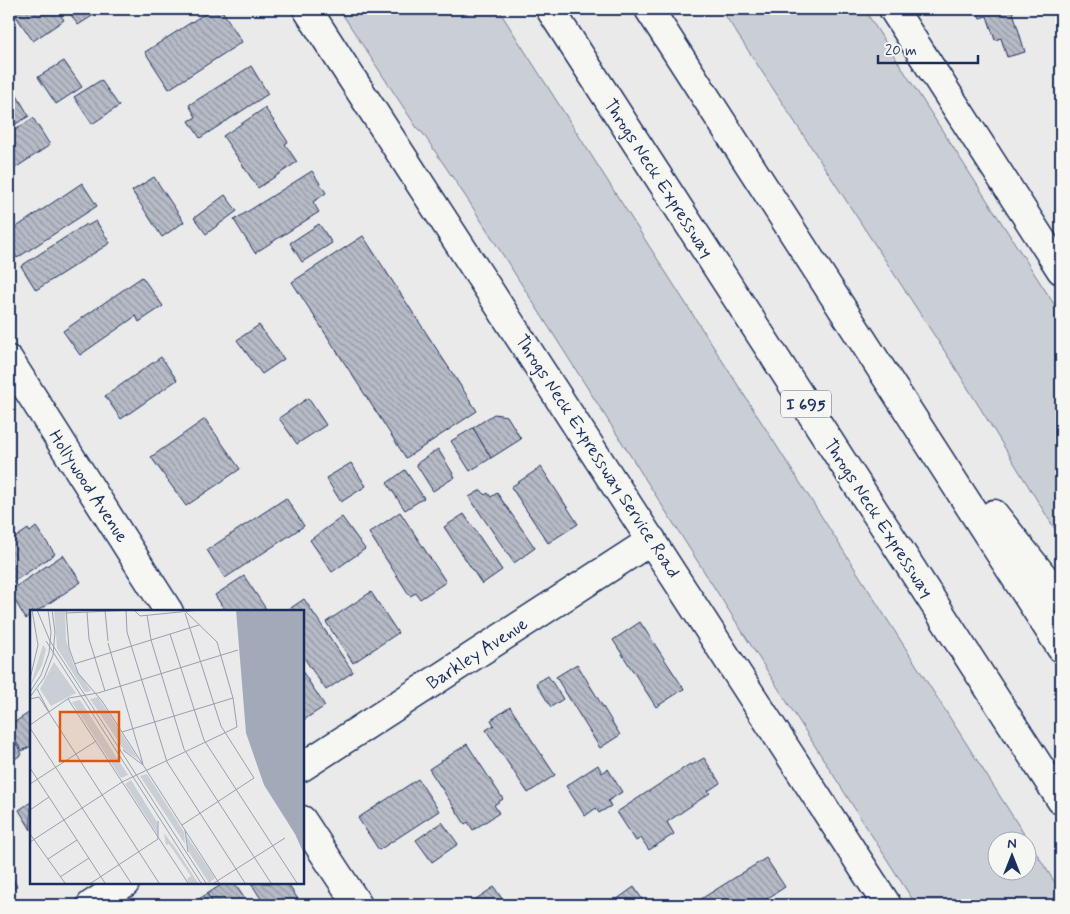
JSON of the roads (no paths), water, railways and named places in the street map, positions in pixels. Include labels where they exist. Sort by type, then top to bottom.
[{"type":"main road","name":"Throgs Neck Expressway Service Road","points":[[307,9],[887,905]]},
{"type":"main road","name":"Throgs Neck Expressway","points":[[550,9],[1061,800]]},
{"type":"main road","points":[[649,9],[1061,648]]},
{"type":"main road","points":[[893,9],[1061,270]]},
{"type":"main road","name":"Hollywood Avenue","points":[[9,360],[168,610]]},
{"type":"main road","points":[[896,391],[1061,599]]},
{"type":"main road","name":"Barkley Avenue","points":[[304,765],[652,540]]},
{"type":"main road","points":[[304,823],[358,905]]},
{"type":"main road","points":[[91,905],[123,884]]}]
